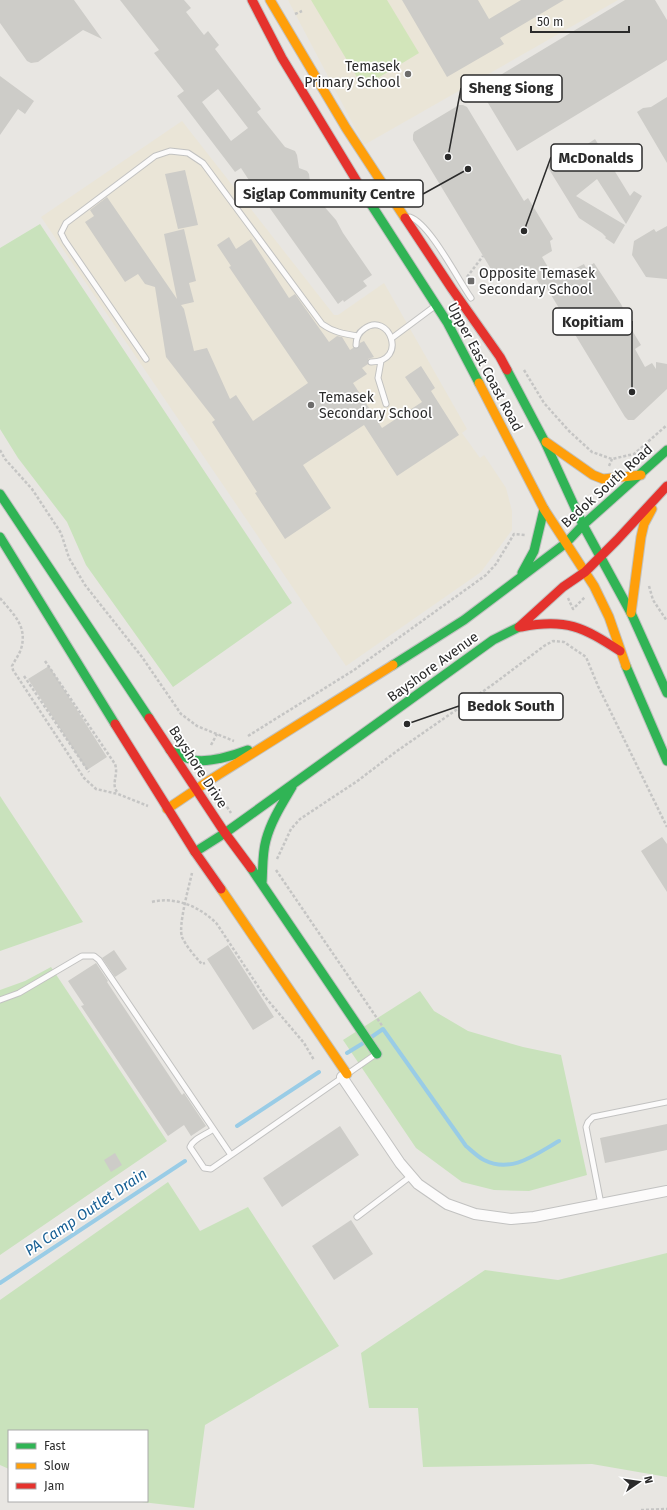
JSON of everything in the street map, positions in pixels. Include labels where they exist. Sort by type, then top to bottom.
[{"type":"main road","name":"Upper East Coast Road","points":[[252,0],[282,58],[381,221],[436,306],[482,389],[544,509],[594,586],[609,617],[620,652],[667,760]]},
{"type":"main road","name":"Upper East Coast Road","points":[[272,2],[346,128],[452,289],[500,357],[545,442],[583,525],[631,613],[667,693]]},
{"type":"main road","points":[[545,442],[593,475],[603,479],[641,475]]},
{"type":"main road","name":"Bedok South Road","points":[[566,543],[583,525],[641,475],[667,450]]},
{"type":"main road","points":[[585,572],[665,488]]},
{"type":"main road","points":[[631,613],[644,524],[665,488]]},
{"type":"main road","name":"Bayshore Drive","points":[[0,494],[225,833],[262,883],[377,1054]]},
{"type":"main road","points":[[518,581],[534,551],[544,509]]},
{"type":"main road","points":[[0,537],[167,809],[344,1076]]},
{"type":"main road","name":"Bayshore Avenue","points":[[167,809],[210,780],[464,620],[518,581],[566,543]]},
{"type":"main road","name":"Bayshore Avenue","points":[[195,852],[238,824],[493,640],[518,628],[563,587],[585,572]]},
{"type":"main road","points":[[518,628],[540,622],[570,624],[597,635],[620,652]]},
{"type":"main road","name":"Bayshore Avenue","points":[[170,750],[196,760],[240,753],[274,740]]},
{"type":"main road","name":"Bayshore Avenue","points":[[262,883],[264,855],[268,834],[277,814],[295,783]]},
{"type":"street","points":[[344,1076],[400,1163],[418,1184],[447,1204],[475,1214],[511,1219],[534,1217],[667,1191]]},
{"type":"lane","points":[[146,359],[65,241],[61,232],[66,223],[155,156],[170,151],[188,153],[202,163],[322,324],[336,332],[358,336]]},
{"type":"lane","points":[[403,215],[417,220],[432,236],[471,298]]},
{"type":"lane","points":[[392,338],[436,306]]},
{"type":"lane","points":[[356,346],[358,336],[362,330],[368,326],[375,325],[388,331],[392,338],[393,344],[391,351],[387,357],[381,361],[371,362]]},
{"type":"lane","points":[[381,361],[378,378],[386,404]]},
{"type":"lane","points":[[0,1000],[19,992],[82,956],[94,956],[103,965],[230,1155]]},
{"type":"lane","points":[[212,1130],[190,1144],[190,1149],[204,1168],[211,1169],[377,1054]]},
{"type":"lane","points":[[601,1204],[586,1127],[588,1122],[593,1117],[667,1102]]},
{"type":"lane","points":[[357,1217],[411,1176]]},
{"type":"path","points":[[295,14],[302,11]]},
{"type":"path","points":[[462,284],[483,256]]},
{"type":"path","points":[[612,458],[634,454],[667,425]]},
{"type":"path","points":[[0,450],[5,459],[32,489],[61,533],[69,558],[85,585],[142,657],[181,714],[197,726],[234,741],[239,739]]},
{"type":"path","points":[[245,737],[354,670],[486,575],[496,564],[514,534],[524,534]]},
{"type":"path","points":[[648,582],[653,600],[667,621]]},
{"type":"path","points":[[0,598],[21,624],[22,633],[20,650],[12,666],[13,670],[84,778],[96,789],[118,794],[148,806],[152,812]]},
{"type":"path","points":[[383,1027],[276,870],[276,864],[283,847],[291,829],[300,819],[356,782],[397,751],[495,683],[544,646],[553,641],[564,642],[586,657],[598,686],[667,827]]},
{"type":"path","points":[[45,661],[115,764],[117,775],[114,784],[118,794]]},
{"type":"path","points":[[24,676],[89,772]]},
{"type":"path","points":[[210,780],[238,824]]},
{"type":"path","points":[[204,865],[192,873],[181,930],[182,938],[200,962],[202,964],[205,963]]},
{"type":"path","points":[[188,867],[192,873]]},
{"type":"path","points":[[152,902],[170,900],[185,904],[210,917],[217,924],[265,997],[304,1043],[314,1060]]},
{"type":"path","points":[[642,1510],[667,1509]]},
{"type":"shaded area","name":"Temasek Primary School","points":[[288,0],[618,0],[364,145]]},
{"type":"shaded area","name":"Temasek Secondary School","points":[[182,121],[334,315],[338,315],[384,283],[467,429],[462,433],[480,458],[484,455],[506,488],[512,511],[512,530],[481,572],[346,666],[41,217]]},
{"type":"green space","points":[[311,0],[387,0],[419,53],[363,87]]},
{"type":"green space","points":[[40,224],[292,603],[173,687],[86,565],[67,522],[18,458],[0,429],[0,248]]},
{"type":"green space","points":[[0,796],[83,922],[0,951]]},
{"type":"green space","points":[[51,967],[167,1141],[0,1255],[0,990],[25,981]]},
{"type":"green space","points":[[420,991],[434,1011],[468,1031],[523,1047],[561,1055],[587,1175],[529,1191],[494,1190],[462,1182],[416,1148],[343,1040]]},
{"type":"green space","points":[[168,1182],[200,1231],[248,1207],[339,1346],[205,1425],[194,1508],[142,1502],[148,1502],[148,1430],[8,1430],[8,1469],[0,1465],[0,1300]]},
{"type":"green space","points":[[667,1253],[667,1477],[592,1464],[423,1467],[418,1408],[369,1408],[361,1353],[485,1270],[558,1280]]},
{"type":"building","points":[[0,0],[74,0],[102,39],[83,30],[38,62],[31,63],[27,61],[0,23]]},
{"type":"building","points":[[120,0],[184,0],[191,8],[186,12],[204,35],[208,31],[219,45],[215,49],[261,109],[257,112],[285,147],[295,151],[299,168],[307,171],[310,182],[321,194],[324,203],[322,204],[336,220],[343,233],[372,275],[363,281],[367,286],[344,302],[343,300],[338,304],[269,207],[267,208],[241,168],[235,172],[177,96],[184,91],[154,53],[159,50]],"holes":[[[218,89],[248,128],[231,141],[202,102]]]},
{"type":"building","points":[[402,0],[478,0],[489,19],[521,0],[564,0],[500,38],[504,44],[447,77]]},
{"type":"building","points":[[625,0],[655,0],[667,20],[667,60],[517,151],[479,88]]},
{"type":"building","points":[[0,76],[34,101],[25,114],[18,109],[0,135]]},
{"type":"building","points":[[667,97],[667,163],[637,112],[643,108],[651,107]]},
{"type":"building","points":[[459,105],[467,107],[524,201],[528,198],[553,239],[550,241],[552,251],[542,257],[555,279],[584,264],[586,268],[594,263],[625,312],[622,314],[641,345],[635,349],[645,367],[652,363],[656,369],[656,362],[667,364],[667,389],[634,420],[628,420],[625,417],[545,285],[541,287],[529,266],[502,276],[497,277],[494,274],[413,140],[414,132]]},
{"type":"building","points":[[595,139],[630,196],[634,191],[642,196],[626,224],[597,179],[576,196],[625,225],[614,244],[605,238],[606,237],[602,233],[579,218],[547,166],[554,162],[562,161]]},
{"type":"building","points":[[185,170],[198,225],[178,229],[165,174]]},
{"type":"building","points":[[107,197],[177,299],[164,234],[184,229],[196,281],[189,283],[194,302],[181,305],[184,309],[194,351],[207,348],[230,399],[236,395],[253,421],[308,383],[229,267],[231,266],[217,245],[229,237],[236,249],[251,239],[289,298],[295,294],[329,342],[337,336],[342,337],[350,350],[353,348],[358,348],[360,343],[364,341],[374,357],[368,359],[368,364],[362,368],[367,374],[353,383],[382,428],[422,402],[405,377],[421,366],[435,388],[431,391],[459,435],[397,476],[364,425],[303,465],[331,508],[285,539],[212,422],[215,420],[166,357],[155,287],[145,284],[138,274],[125,282],[85,222],[94,216],[90,210]]},
{"type":"building","points":[[667,226],[667,279],[646,277],[632,255],[634,241],[654,229],[656,232]]},
{"type":"building","points":[[49,666],[107,757],[87,770],[28,679]]},
{"type":"building","points":[[662,837],[667,844],[667,892],[641,851]]},
{"type":"building","points":[[228,945],[274,1017],[253,1030],[207,959]]},
{"type":"building","points":[[114,950],[127,969],[115,977],[102,958]]},
{"type":"building","points":[[96,963],[182,1095],[184,1093],[206,1126],[191,1136],[184,1125],[168,1136],[81,1006],[84,1005],[68,981]]},
{"type":"building","points":[[667,1124],[667,1150],[605,1163],[600,1138]]},
{"type":"building","points":[[340,1126],[359,1155],[282,1207],[263,1178]]},
{"type":"building","points":[[115,1153],[122,1165],[111,1172],[104,1160]]},
{"type":"building","points":[[351,1220],[373,1254],[334,1280],[312,1246]]},
{"type":"waterway","points":[[370,1038],[383,1029],[466,1146],[484,1160],[494,1164],[514,1164],[533,1156],[559,1141]]},
{"type":"waterway","points":[[347,1053],[365,1042]]},
{"type":"waterway","points":[[237,1126],[319,1072]]},
{"type":"waterway","name":"PA Camp Outlet Drain","points":[[0,1283],[185,1161]]},
{"type":"traffic: fast","points":[[367,198],[447,322],[479,383]]},
{"type":"traffic: fast","points":[[507,370],[545,442],[583,525],[631,613],[667,693]]},
{"type":"traffic: fast","points":[[393,665],[464,620],[566,543],[583,525],[667,450]]},
{"type":"traffic: fast","points":[[0,494],[149,718]]},
{"type":"traffic: fast","points":[[522,573],[534,551],[544,509]]},
{"type":"traffic: fast","points":[[0,537],[115,724]]},
{"type":"traffic: fast","points":[[195,852],[225,833],[493,640],[519,627]]},
{"type":"traffic: fast","points":[[626,666],[667,761]]},
{"type":"traffic: fast","points":[[170,750],[190,759],[200,761],[235,755],[248,750]]},
{"type":"traffic: fast","points":[[262,883],[264,851],[268,833],[277,813],[292,787]]},
{"type":"traffic: fast","points":[[251,868],[377,1054]]},
{"type":"traffic: slow","points":[[270,0],[346,128],[405,218]]},
{"type":"traffic: slow","points":[[479,383],[544,509],[594,586],[609,617],[626,666]]},
{"type":"traffic: slow","points":[[546,442],[593,475],[603,479],[641,475]]},
{"type":"traffic: slow","points":[[631,613],[641,537],[644,524],[652,509]]},
{"type":"traffic: slow","points":[[167,809],[210,780],[393,665]]},
{"type":"traffic: slow","points":[[221,889],[347,1074]]},
{"type":"traffic: jam","points":[[252,0],[282,58],[367,198]]},
{"type":"traffic: jam","points":[[405,218],[452,289],[500,357],[507,370]]},
{"type":"traffic: jam","points":[[519,627],[563,587],[585,572],[667,486]]},
{"type":"traffic: jam","points":[[521,627],[537,624],[562,624],[584,630],[620,651]]},
{"type":"traffic: jam","points":[[149,718],[225,833],[251,868]]},
{"type":"traffic: jam","points":[[115,724],[195,852],[221,889]]},
{"type":"place","name":"Temasek Primary School","points":[[408,74]]},
{"type":"place","name":"Sheng Siong","points":[[448,157]]},
{"type":"place","name":"Siglap Community Centre","points":[[468,169]]},
{"type":"place","name":"McDonalds","points":[[524,231]]},
{"type":"place","name":"Opposite Temasek Secondary School","points":[[471,281]]},
{"type":"place","name":"Kopitiam","points":[[632,392]]},
{"type":"place","name":"Temasek Secondary School","points":[[311,405]]},
{"type":"place","name":"Bedok South","points":[[407,724]]}]
